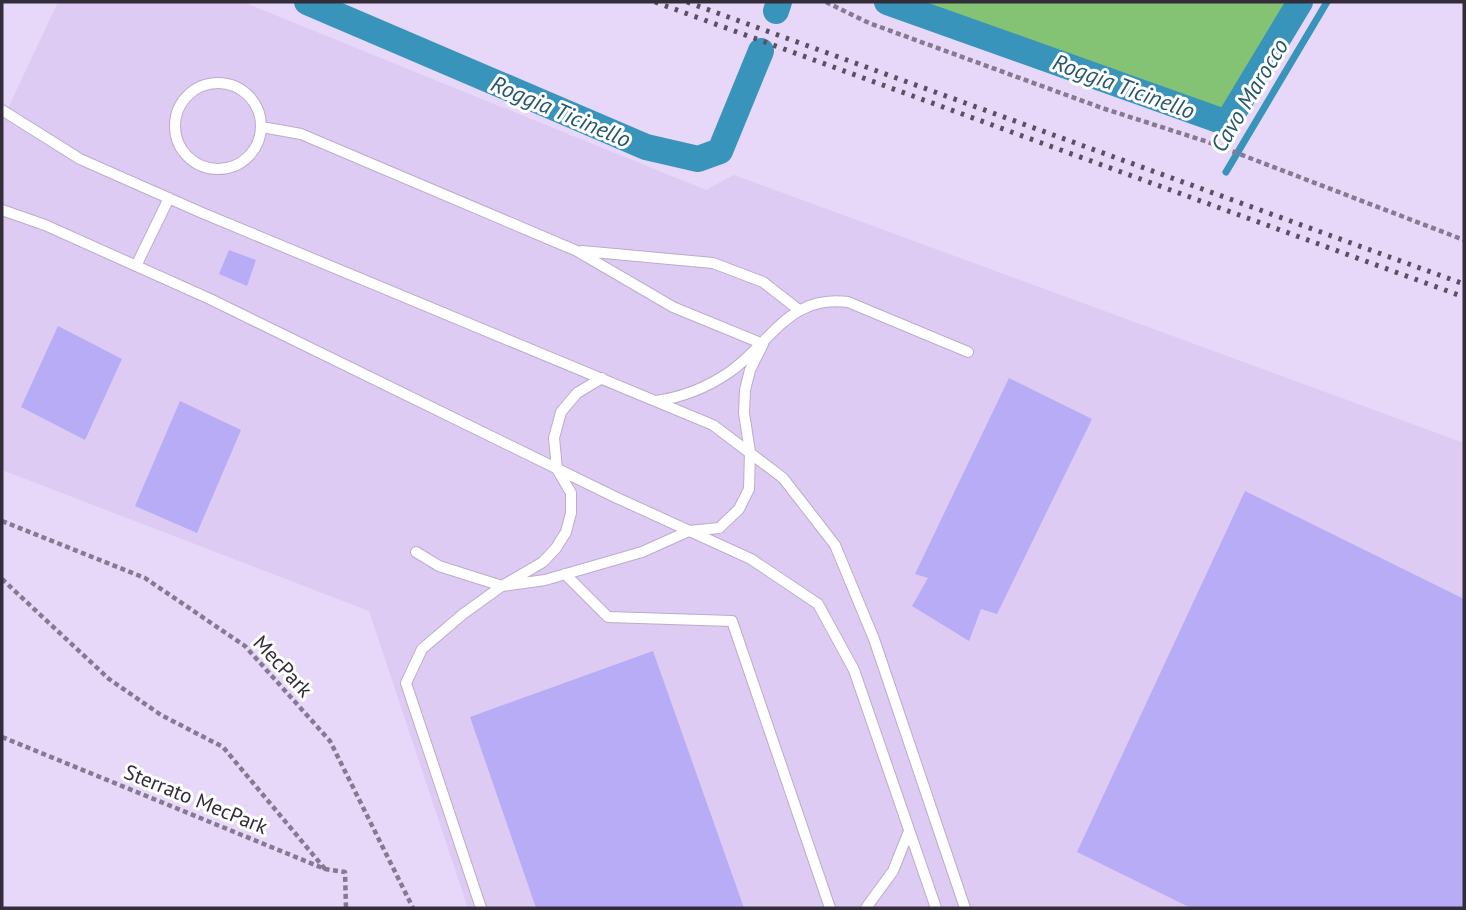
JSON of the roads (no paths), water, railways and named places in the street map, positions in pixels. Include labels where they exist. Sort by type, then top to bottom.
[{"type":"lane","points":[[223,83],[243,90],[254,100],[262,127],[252,154],[228,169],[214,170],[200,166],[184,152],[175,132],[175,118],[189,93],[201,86],[223,83]]},
{"type":"lane","points":[[2,110],[80,159],[713,425],[783,478],[835,545],[874,639],[965,908]]},
{"type":"lane","points":[[262,127],[301,134],[578,251],[673,307],[763,344]]},
{"type":"lane","points":[[136,266],[169,198]]},
{"type":"lane","points":[[2,210],[45,225],[210,299],[557,469],[751,559],[818,604],[855,670],[936,908]]},
{"type":"lane","points":[[578,251],[713,263],[763,282],[799,310]]},
{"type":"lane","points":[[655,401],[690,394],[708,386],[763,344],[784,321],[814,303],[848,302],[968,352]]},
{"type":"lane","points":[[416,552],[439,566],[502,586],[545,580],[642,552],[689,531],[719,528],[739,509],[749,489],[750,452],[744,413],[745,390],[750,370],[763,344]]},
{"type":"lane","points":[[481,908],[406,683],[422,649],[463,614],[502,586],[543,562],[566,533],[571,513],[571,493],[557,469],[554,438],[561,412],[577,393],[602,378]]},
{"type":"lane","points":[[565,574],[608,617],[732,621],[830,908]]},
{"type":"lane","points":[[866,908],[893,871],[909,831]]},
{"type":"waterway","name":"Roggia Ticinello","points":[[307,2],[646,147],[698,159],[720,151],[761,51]]},
{"type":"waterway","name":"Roggia Ticinello","points":[[776,11],[779,2]]},
{"type":"waterway","name":"Roggia Ticinello","points":[[887,2],[1227,123],[1300,2]]},
{"type":"waterway","name":"Cavo Marocco","points":[[1226,172],[1327,2]]},
{"type":"railway","points":[[655,2],[1464,297]]},
{"type":"railway","points":[[687,2],[1464,284]]}]
